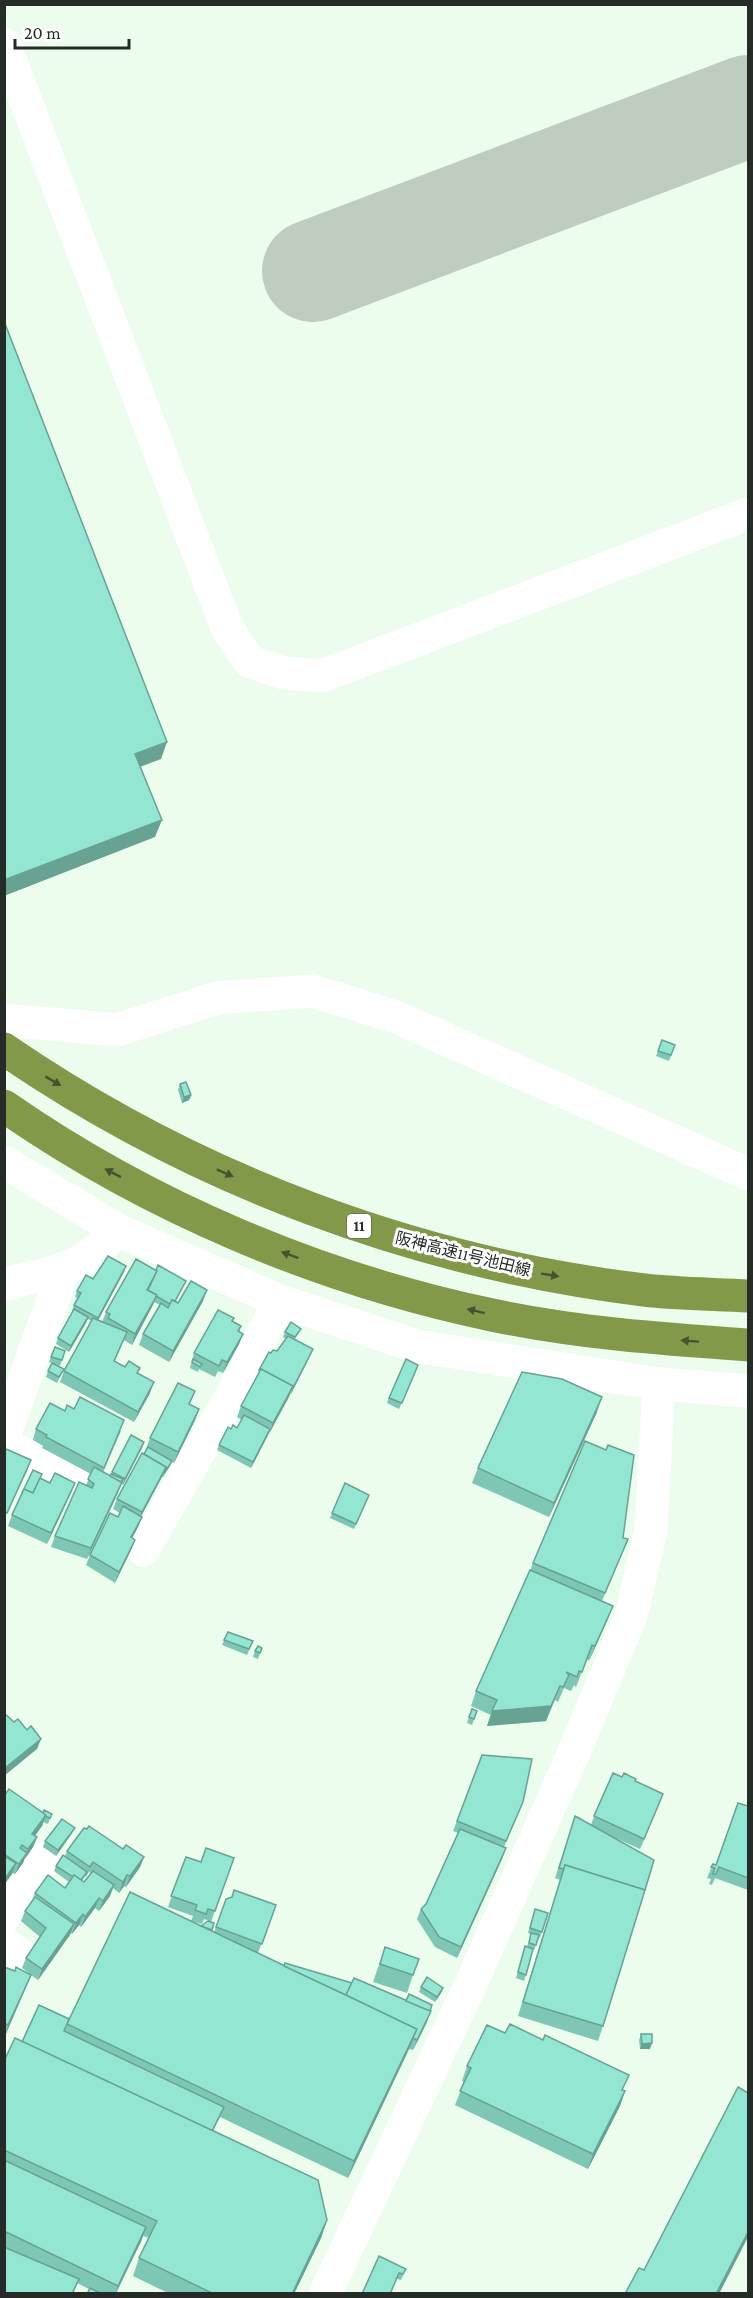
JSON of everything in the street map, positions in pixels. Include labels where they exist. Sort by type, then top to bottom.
[{"type":"highway","name":"阪神高速11号池田線","points":[[4,1049],[48,1079],[130,1126],[222,1171],[310,1209],[402,1240],[503,1267],[645,1290],[748,1296]]},
{"type":"highway","points":[[4,1106],[105,1169],[199,1217],[291,1256],[389,1289],[493,1316],[633,1337],[748,1345]]},
{"type":"street","points":[[4,44],[226,628],[249,661],[283,674],[322,676],[748,514]]},
{"type":"street","points":[[4,1020],[117,1030],[217,998],[313,991],[396,1017],[748,1174]]},
{"type":"street","points":[[4,1162],[118,1230],[280,1301],[416,1346],[658,1384],[748,1391]]},
{"type":"street","points":[[4,1284],[63,1272],[97,1252],[118,1230]]},
{"type":"street","points":[[4,1437],[63,1272]]},
{"type":"street","points":[[143,1550],[228,1402],[280,1301]]},
{"type":"street","points":[[325,2294],[474,1975],[574,1752],[631,1616],[651,1530],[658,1384]]},
{"type":"street","points":[[4,1444],[80,1479]]},
{"type":"street","points":[[4,1917],[45,1858]]},
{"type":"building","points":[[4,321],[167,742],[135,754],[162,820],[4,880]]},
{"type":"building","points":[[662,1040],[675,1045],[671,1055],[658,1051]]},
{"type":"building","points":[[186,1082],[191,1095],[184,1097],[180,1084]]},
{"type":"building","points":[[108,1256],[126,1266],[98,1318],[74,1305],[81,1293],[77,1291],[86,1275],[93,1279]]},
{"type":"building","points":[[136,1259],[157,1271],[147,1290],[157,1295],[135,1334],[108,1318],[110,1314],[106,1312]]},
{"type":"building","points":[[158,1265],[186,1281],[175,1301],[172,1300],[170,1304],[148,1290]]},
{"type":"building","points":[[191,1281],[207,1290],[173,1351],[143,1334],[161,1303],[168,1308],[172,1300],[178,1303]]},
{"type":"building","points":[[74,1309],[88,1317],[71,1346],[58,1338]]},
{"type":"building","points":[[218,1310],[234,1318],[232,1321],[241,1326],[238,1331],[243,1334],[227,1362],[222,1360],[219,1366],[194,1353]]},
{"type":"building","points":[[93,1318],[127,1332],[114,1361],[125,1367],[129,1361],[140,1368],[137,1373],[154,1382],[138,1412],[64,1371]]},
{"type":"building","points":[[291,1322],[301,1329],[295,1337],[285,1332]]},
{"type":"building","points":[[288,1336],[313,1349],[293,1388],[261,1369],[259,1370],[269,1352],[277,1351]]},
{"type":"building","points":[[55,1347],[65,1351],[62,1360],[51,1357]]},
{"type":"building","points":[[193,1359],[202,1364],[200,1367],[192,1362]]},
{"type":"building","points":[[406,1359],[418,1365],[402,1403],[389,1398]]},
{"type":"building","points":[[52,1363],[64,1369],[59,1377],[48,1371]]},
{"type":"building","points":[[261,1369],[293,1386],[273,1423],[241,1406]]},
{"type":"building","points":[[522,1372],[562,1379],[602,1397],[554,1503],[478,1468]]},
{"type":"building","points":[[178,1383],[195,1391],[189,1404],[199,1409],[178,1452],[150,1438]]},
{"type":"building","points":[[80,1397],[124,1420],[104,1468],[46,1437],[47,1435],[36,1429],[50,1403],[65,1411],[67,1405],[74,1409]]},
{"type":"building","points":[[244,1415],[270,1429],[253,1462],[219,1445],[228,1427],[231,1429],[233,1425],[237,1428]]},
{"type":"building","points":[[131,1435],[144,1442],[125,1479],[112,1472]]},
{"type":"building","points":[[585,1441],[606,1450],[608,1445],[634,1455],[623,1538],[628,1539],[605,1593],[533,1563]]},
{"type":"building","points":[[148,1447],[172,1461],[165,1472],[166,1467],[144,1454]]},
{"type":"building","points":[[6,1449],[31,1460],[7,1513],[4,1512],[4,1452]]},
{"type":"building","points":[[142,1453],[166,1467],[142,1512],[117,1499]]},
{"type":"building","points":[[94,1467],[122,1482],[91,1548],[55,1536],[79,1482],[92,1488],[94,1484],[88,1479]]},
{"type":"building","points":[[33,1470],[42,1474],[33,1493],[24,1489],[22,1493]]},
{"type":"building","points":[[55,1473],[75,1483],[51,1533],[12,1515],[24,1489],[33,1493],[40,1478],[50,1483]]},
{"type":"building","points":[[111,1474],[123,1479],[121,1482],[110,1476]]},
{"type":"building","points":[[345,1483],[369,1495],[356,1524],[332,1513]]},
{"type":"building","points":[[123,1506],[142,1517],[131,1537],[135,1540],[119,1572],[90,1555],[110,1513],[118,1517]]},
{"type":"building","points":[[530,1570],[613,1606],[595,1646],[592,1645],[582,1672],[579,1671],[577,1677],[566,1672],[569,1675],[563,1687],[560,1686],[551,1706],[492,1711],[497,1700],[476,1691]]},
{"type":"building","points":[[228,1632],[253,1641],[249,1649],[224,1640]]},
{"type":"building","points":[[258,1646],[262,1648],[260,1653],[255,1651]]},
{"type":"building","points":[[472,1709],[477,1711],[474,1719],[469,1717]]},
{"type":"building","points":[[4,1713],[14,1722],[18,1719],[27,1730],[31,1726],[41,1739],[5,1768]]},
{"type":"building","points":[[482,1755],[532,1759],[523,1802],[506,1841],[457,1821]]},
{"type":"building","points":[[613,1773],[622,1777],[624,1773],[636,1779],[635,1781],[663,1794],[644,1839],[594,1816]]},
{"type":"building","points":[[9,1789],[46,1815],[32,1834],[37,1837],[28,1849],[22,1845],[20,1848],[27,1853],[19,1864],[4,1854],[4,1796]]},
{"type":"building","points":[[738,1803],[748,1806],[748,1878],[719,1867],[716,1874],[713,1874],[715,1868],[711,1867],[713,1864],[716,1865]]},
{"type":"building","points":[[44,1810],[52,1814],[50,1818],[45,1816]]},
{"type":"building","points":[[575,1816],[654,1860],[645,1890],[565,1865],[564,1869],[559,1868]]},
{"type":"building","points":[[62,1819],[75,1828],[58,1850],[45,1841]]},
{"type":"building","points":[[89,1826],[123,1849],[126,1845],[144,1857],[123,1882],[93,1862],[90,1867],[67,1851],[84,1828],[87,1829]]},
{"type":"building","points":[[460,1829],[506,1848],[461,1947],[439,1937],[421,1909],[426,1904]]},
{"type":"building","points":[[206,1848],[234,1858],[215,1911],[208,1909],[206,1914],[195,1910],[197,1905],[171,1896],[186,1857],[201,1862]]},
{"type":"building","points":[[63,1855],[87,1872],[81,1880],[56,1866]]},
{"type":"building","points":[[4,1856],[16,1863],[4,1880]]},
{"type":"building","points":[[565,1865],[645,1890],[603,2026],[523,2002]]},
{"type":"building","points":[[93,1871],[114,1885],[103,1901],[99,1898],[85,1917],[83,1914],[76,1923],[35,1893],[48,1875],[65,1888],[74,1875],[84,1882]]},
{"type":"building","points":[[234,1890],[276,1905],[262,1944],[216,1927],[226,1899],[232,1897]]},
{"type":"building","points":[[130,1892],[417,2029],[354,2161],[67,2024]]},
{"type":"building","points":[[35,1897],[74,1924],[42,1969],[26,1958],[46,1928],[25,1911]]},
{"type":"building","points":[[535,1909],[548,1913],[542,1932],[530,1928]]},
{"type":"building","points":[[208,1921],[214,1923],[212,1930],[201,1926]]},
{"type":"building","points":[[531,1933],[539,1935],[536,1945],[529,1943]]},
{"type":"building","points":[[525,1946],[533,1949],[526,1975],[518,1972]]},
{"type":"building","points":[[385,1947],[419,1959],[413,1975],[380,1964]]},
{"type":"building","points":[[285,1963],[352,1983],[346,1995],[284,1966]]},
{"type":"building","points":[[4,1967],[15,1971],[16,1967],[31,1975],[8,2025],[4,2026]]},
{"type":"building","points":[[427,1977],[443,1988],[437,1997],[421,1987]]},
{"type":"building","points":[[354,1978],[431,2011],[417,2040],[413,2038],[417,2029],[346,1995]]},
{"type":"building","points":[[409,1994],[432,2005],[430,2011],[406,2001]]},
{"type":"building","points":[[39,2005],[69,2019],[64,2031],[224,2107],[212,2131],[22,2042]]},
{"type":"building","points":[[510,2024],[543,2040],[545,2035],[629,2075],[622,2090],[625,2091],[593,2154],[460,2091],[471,2068],[467,2066],[487,2025],[505,2033]]},
{"type":"building","points":[[641,2034],[652,2034],[652,2043],[642,2044]]},
{"type":"building","points":[[15,2038],[318,2180],[327,2220],[292,2294],[214,2294],[139,2258],[157,2221],[4,2150],[4,2061]]},
{"type":"building","points":[[738,2087],[748,2093],[748,2232],[716,2294],[629,2294],[626,2292],[639,2268],[644,2270]]},
{"type":"building","points":[[4,2160],[146,2227],[118,2286],[4,2231]]},
{"type":"building","points":[[4,2247],[79,2279],[72,2294],[4,2294]]},
{"type":"building","points":[[379,2256],[406,2269],[403,2274],[399,2273],[390,2294],[362,2294]]},
{"type":"building","points":[[90,2288],[102,2294],[87,2294]]},
{"type":"taxiway","points":[[313,271],[748,106]]}]
